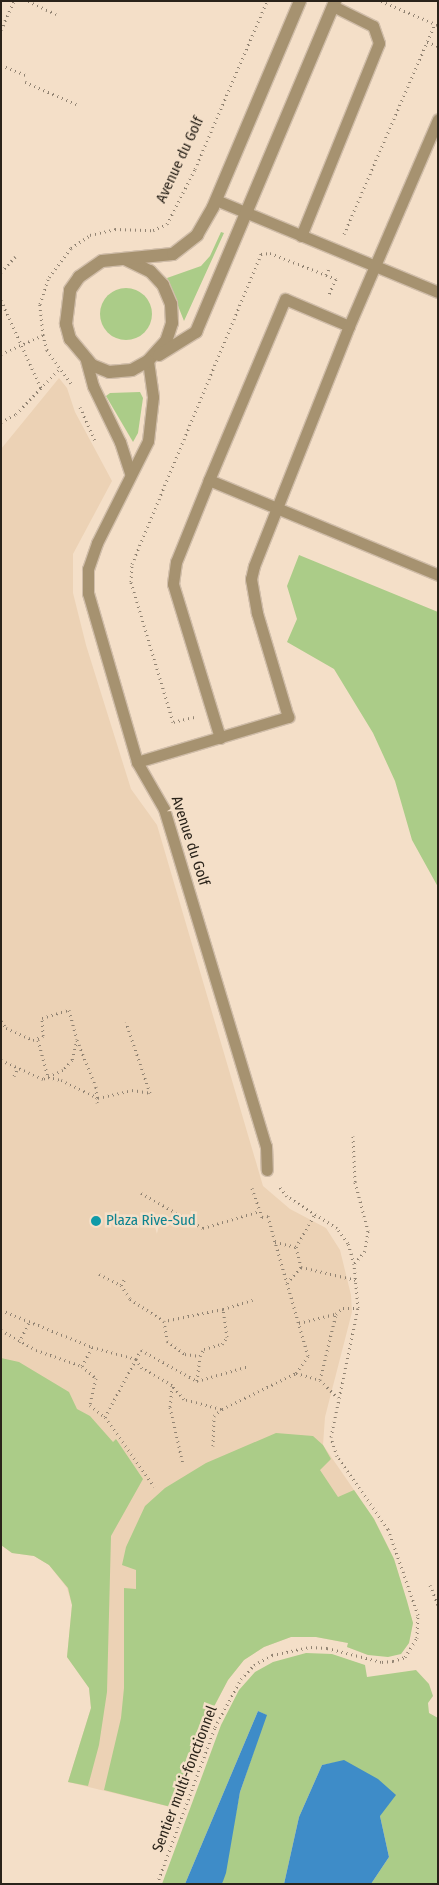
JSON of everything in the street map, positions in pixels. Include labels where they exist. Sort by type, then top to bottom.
[{"type":"street","points":[[300,1],[216,200],[204,224],[183,249],[166,256],[102,261],[90,267],[70,290],[66,324],[70,339],[86,360],[98,369],[118,372],[148,362],[196,332],[248,213],[334,4]]},
{"type":"street","points":[[125,259],[141,265],[158,278],[171,304],[172,323],[166,341],[148,362]]},
{"type":"lane","points":[[301,236],[380,43],[373,26],[334,4]]},
{"type":"lane","points":[[137,762],[288,717],[257,614],[252,579],[275,506],[374,266],[438,119]]},
{"type":"lane","points":[[216,200],[438,292]]},
{"type":"lane","points":[[220,738],[173,584],[176,562],[285,300],[349,326]]},
{"type":"lane","points":[[86,360],[93,386],[120,442],[130,472]]},
{"type":"lane","name":"Avenue du Golf","points":[[148,362],[153,397],[148,441],[130,472],[97,543],[87,580],[137,762],[164,809],[266,1146],[267,1170]]},
{"type":"lane","points":[[209,480],[438,575]]},
{"type":"path","points":[[1,30],[14,1]]},
{"type":"path","points":[[28,1],[56,14]]},
{"type":"path","name":"Avenue du Golf","points":[[73,387],[47,350],[43,334],[40,318],[42,295],[48,277],[71,248],[103,230],[153,230],[168,224],[195,169],[268,1]]},
{"type":"path","points":[[344,236],[436,24],[381,1]]},
{"type":"path","points":[[427,42],[438,46]]},
{"type":"path","points":[[1,65],[28,76]]},
{"type":"path","points":[[26,82],[76,104]]},
{"type":"path","points":[[1,272],[15,257]]},
{"type":"path","points":[[326,275],[336,279],[334,283]]},
{"type":"path","points":[[1,300],[41,388]]},
{"type":"path","points":[[1,354],[43,334]]},
{"type":"path","points":[[1,422],[16,414],[59,369]]},
{"type":"path","points":[[77,400],[100,449]]},
{"type":"path","points":[[48,1077],[38,1040],[45,1029],[42,1018],[69,1010],[97,1101]]},
{"type":"path","points":[[1,1021],[6,1028],[26,1039],[38,1040]]},
{"type":"path","points":[[48,1077],[61,1080],[97,1101],[132,1090],[150,1093],[126,1022]]},
{"type":"path","points":[[1,1060],[37,1079],[48,1077],[63,1070],[72,1060],[77,1039]]},
{"type":"path","points":[[14,1076],[17,1068]]},
{"type":"path","points":[[353,1136],[355,1182],[367,1216],[368,1231],[365,1251],[354,1264]]},
{"type":"path","name":"Sentier multi-fonctionnel","points":[[156,1884],[215,1727],[241,1679],[254,1665],[272,1655],[311,1647],[327,1648],[382,1662],[393,1661],[405,1657],[417,1638],[416,1607],[388,1529],[334,1448],[332,1428],[358,1308],[357,1280],[348,1244],[337,1228],[288,1196],[277,1184]]},
{"type":"path","points":[[213,1446],[214,1416],[222,1409],[296,1373],[304,1366],[308,1356],[268,1216],[262,1217],[252,1188]]},
{"type":"path","points":[[141,1194],[203,1228],[260,1211]]},
{"type":"path","points":[[300,1267],[296,1247],[316,1213]]},
{"type":"path","points":[[275,1242],[296,1247]]},
{"type":"path","points":[[287,1283],[300,1267]]},
{"type":"path","points":[[300,1267],[357,1280]]},
{"type":"path","points":[[99,1274],[122,1285],[130,1299],[164,1321],[223,1309],[253,1300]]},
{"type":"path","points":[[122,1285],[126,1277]]},
{"type":"path","points":[[298,1323],[336,1314],[343,1308],[358,1308]]},
{"type":"path","points":[[197,1381],[200,1356],[204,1349],[222,1344],[226,1337],[223,1309]]},
{"type":"path","points":[[1,1310],[92,1347],[136,1359],[142,1368],[172,1385],[184,1399],[222,1409]]},
{"type":"path","points":[[320,1380],[336,1314]]},
{"type":"path","points":[[164,1321],[166,1341],[184,1354],[200,1356]]},
{"type":"path","points":[[19,1342],[29,1322]]},
{"type":"path","points":[[1,1330],[19,1342],[82,1366],[96,1378],[90,1405],[105,1418],[154,1486]]},
{"type":"path","points":[[82,1366],[92,1347]]},
{"type":"path","points":[[105,1418],[141,1350],[197,1381],[249,1366]]},
{"type":"path","points":[[296,1373],[320,1380],[338,1398]]},
{"type":"path","points":[[172,1385],[170,1407],[183,1464]]},
{"type":"path","points":[[430,1585],[438,1605]]},
{"type":"shaded area","points":[[59,378],[67,388],[75,412],[112,481],[73,554],[73,593],[86,645],[131,789],[157,825],[263,1186],[290,1209],[326,1228],[340,1250],[351,1295],[352,1312],[325,1417],[323,1445],[374,1519],[394,1559],[413,1623],[409,1643],[401,1654],[368,1655],[347,1647],[348,1643],[316,1637],[291,1637],[264,1647],[244,1660],[228,1680],[208,1718],[175,1808],[68,1782],[91,1708],[89,1688],[67,1657],[72,1605],[67,1588],[49,1565],[34,1556],[12,1553],[1,1545],[1,449]]},
{"type":"green space","points":[[221,232],[224,233],[184,321],[167,278],[201,266],[210,256]]},
{"type":"green space","points":[[121,288],[131,288],[145,295],[152,309],[152,319],[145,333],[131,340],[121,340],[111,336],[104,329],[100,319],[100,309],[104,299],[111,292]]},
{"type":"green space","points":[[140,392],[143,398],[138,433],[133,442],[106,396],[110,393]]},
{"type":"green space","points":[[299,555],[438,612],[438,887],[412,840],[395,781],[373,733],[334,669],[287,642],[297,619],[287,586]]},
{"type":"green space","points":[[1,1358],[19,1362],[69,1392],[77,1409],[90,1416],[113,1442],[116,1439],[143,1479],[111,1536],[107,1692],[99,1745],[88,1786],[68,1782],[91,1708],[89,1688],[67,1657],[72,1605],[68,1588],[49,1565],[34,1556],[12,1553],[1,1545]]},
{"type":"green space","points":[[276,1433],[313,1436],[323,1445],[331,1459],[320,1470],[338,1497],[354,1490],[374,1519],[394,1559],[407,1601],[413,1623],[409,1643],[401,1654],[388,1657],[368,1655],[347,1647],[348,1643],[316,1637],[291,1637],[264,1647],[244,1660],[228,1680],[208,1718],[175,1808],[104,1790],[121,1718],[124,1688],[124,1588],[136,1589],[136,1570],[122,1565],[126,1547],[145,1506],[165,1488],[206,1463]]},
{"type":"green space","points":[[306,1653],[332,1654],[365,1665],[367,1677],[416,1670],[429,1684],[433,1696],[428,1703],[429,1713],[438,1718],[438,1884],[371,1884],[389,1857],[380,1816],[344,1761],[322,1765],[299,1817],[284,1884],[222,1884],[240,1792],[266,1715],[258,1711],[185,1884],[162,1884],[221,1725],[239,1690],[255,1672],[273,1662]]},
{"type":"water","points":[[258,1711],[267,1715],[240,1792],[226,1873],[222,1884],[185,1884]]},
{"type":"water","points":[[344,1760],[378,1779],[396,1795],[380,1816],[389,1857],[371,1884],[284,1884],[299,1817],[322,1765]]},
{"type":"place","name":"Plaza Rive-Sud","points":[[96,1221]]}]
